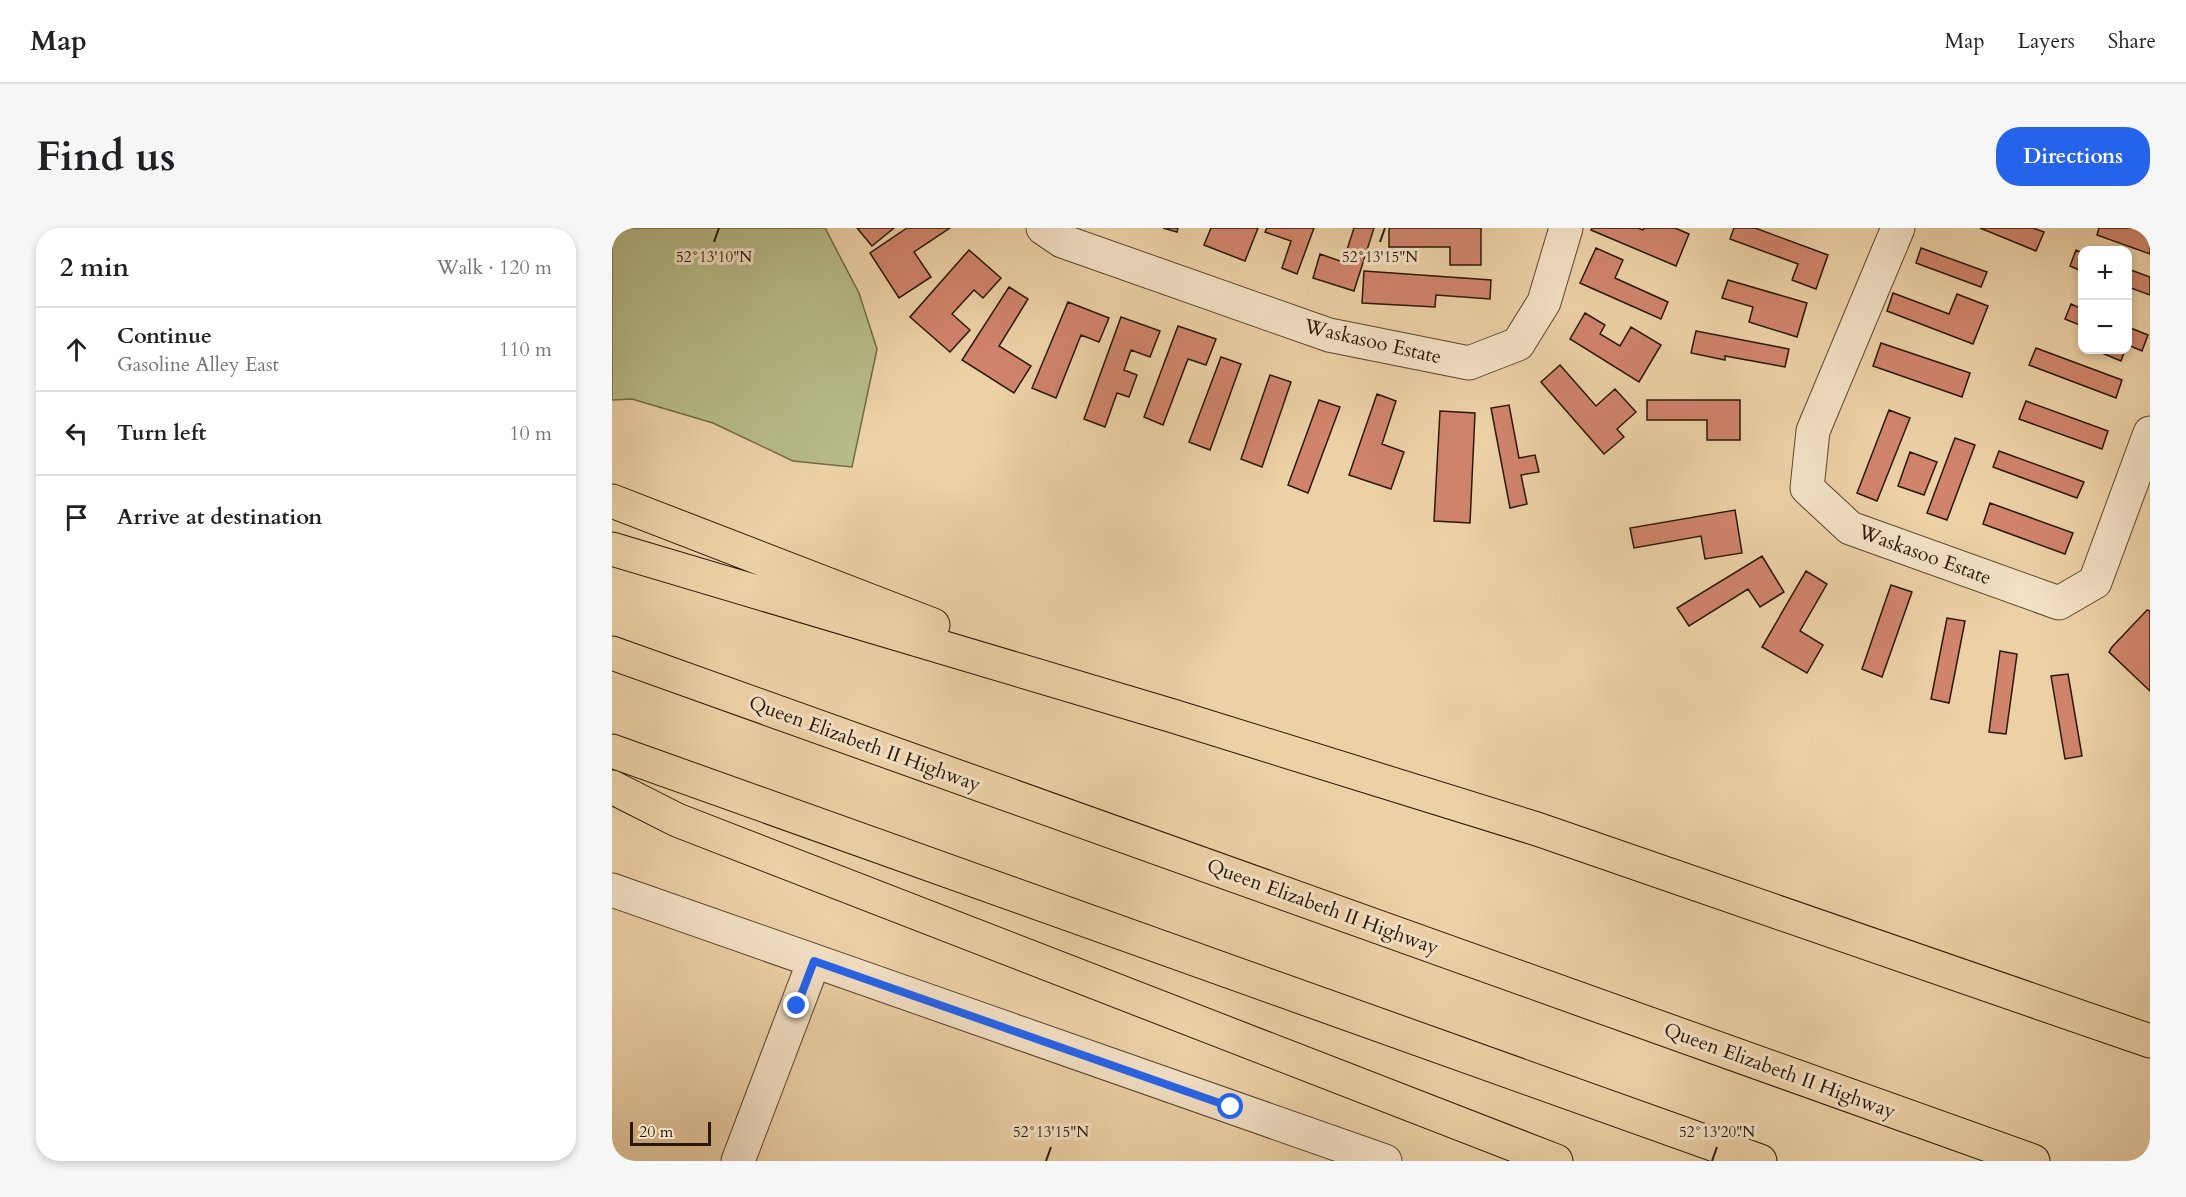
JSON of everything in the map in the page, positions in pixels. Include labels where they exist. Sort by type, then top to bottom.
[{"type":"highway","points":[[612,501],[1173,716]]},
{"type":"highway","points":[[612,549],[1173,716],[1537,829],[2150,1041]]},
{"type":"highway","name":"Queen Elizabeth II Highway","points":[[612,653],[2033,1161]]},
{"type":"highway","points":[[612,751],[1760,1161]]},
{"type":"highway","points":[[612,787],[677,820],[1556,1161]]},
{"type":"street","name":"Waskasoo Estate","points":[[1043,228],[1062,241],[1329,335],[1469,363],[1518,344],[1544,302],[1566,228]]},
{"type":"street","name":"Waskasoo Estate","points":[[1898,228],[1813,431],[1807,488],[1850,528],[2059,603],[2095,582],[2150,433]]},
{"type":"street","points":[[612,890],[1385,1161]]},
{"type":"street","points":[[738,1161],[814,961]]},
{"type":"green space","points":[[612,228],[825,228],[859,293],[877,349],[852,467],[793,461],[713,423],[632,399],[612,400]]},
{"type":"building","points":[[857,228],[894,228],[872,246]]},
{"type":"building","points":[[907,228],[950,228],[914,252],[931,277],[899,298],[870,253]]},
{"type":"building","points":[[1163,228],[1178,228],[1177,232]]},
{"type":"building","points":[[1211,228],[1258,228],[1245,261],[1204,245]]},
{"type":"building","points":[[1267,228],[1314,228],[1297,274],[1282,268],[1291,241],[1265,232]]},
{"type":"building","points":[[1354,228],[1374,228],[1354,291],[1313,278],[1320,254],[1343,262]]},
{"type":"building","points":[[1389,228],[1481,228],[1481,265],[1450,265],[1450,247],[1389,247]]},
{"type":"building","points":[[1592,228],[1638,228],[1643,230],[1644,228],[1675,228],[1689,234],[1676,266],[1591,230]]},
{"type":"building","points":[[1734,228],[1755,228],[1828,255],[1816,289],[1792,280],[1798,264],[1730,239]]},
{"type":"building","points":[[1980,228],[2033,228],[2044,232],[2036,251]]},
{"type":"building","points":[[2099,228],[2150,228],[2150,254],[2132,246],[2097,235]]},
{"type":"building","points":[[1596,248],[1623,260],[1615,278],[1668,302],[1661,319],[1580,283]]},
{"type":"building","points":[[1921,248],[1987,272],[1981,287],[1916,263]]},
{"type":"building","points":[[969,250],[1001,278],[983,298],[974,290],[952,314],[970,330],[950,352],[910,317]]},
{"type":"building","points":[[2076,250],[2078,251],[2078,269],[2070,266]]},
{"type":"building","points":[[2132,270],[2150,277],[2150,295],[2132,288]]},
{"type":"building","points":[[1364,271],[1491,280],[1490,299],[1436,295],[1435,307],[1362,303]]},
{"type":"building","points":[[1728,280],[1807,303],[1797,337],[1749,322],[1753,307],[1722,298]]},
{"type":"building","points":[[1009,287],[1028,299],[999,346],[1031,366],[1014,393],[962,360]]},
{"type":"building","points":[[1893,293],[1949,314],[1957,294],[1988,306],[1973,344],[1887,311]]},
{"type":"building","points":[[1068,302],[1109,318],[1099,342],[1081,335],[1056,398],[1032,388]]},
{"type":"building","points":[[2071,304],[2078,307],[2078,324],[2065,319]]},
{"type":"building","points":[[1585,313],[1605,325],[1600,334],[1620,346],[1631,327],[1661,345],[1639,382],[1570,339]]},
{"type":"building","points":[[1121,317],[1160,331],[1150,357],[1131,350],[1124,370],[1137,375],[1129,397],[1117,393],[1105,427],[1084,419]]},
{"type":"building","points":[[1178,326],[1216,339],[1206,365],[1188,359],[1163,425],[1144,417]]},
{"type":"building","points":[[2132,329],[2148,335],[2142,351],[2132,347]]},
{"type":"building","points":[[1696,331],[1789,349],[1785,367],[1725,356],[1725,360],[1691,353]]},
{"type":"building","points":[[1881,343],[1970,373],[1962,397],[1873,366]]},
{"type":"building","points":[[2036,348],[2122,380],[2116,398],[2029,365]]},
{"type":"building","points":[[2104,354],[2124,354],[2121,361]]},
{"type":"building","points":[[1221,357],[1241,364],[1210,450],[1189,442]]},
{"type":"building","points":[[1560,365],[1596,406],[1615,389],[1636,412],[1617,429],[1624,437],[1604,454],[1541,382]]},
{"type":"building","points":[[1270,375],[1291,382],[1262,467],[1241,459]]},
{"type":"building","points":[[1377,394],[1396,401],[1382,444],[1404,452],[1391,489],[1349,475]]},
{"type":"building","points":[[1319,400],[1340,407],[1308,493],[1288,485]]},
{"type":"building","points":[[1647,400],[1740,400],[1740,440],[1707,440],[1707,420],[1647,420]]},
{"type":"building","points":[[2026,401],[2108,431],[2102,449],[2019,419]]},
{"type":"building","points":[[1509,405],[1519,458],[1535,455],[1539,472],[1521,475],[1527,504],[1510,508],[1491,408]]},
{"type":"building","points":[[1889,410],[1910,418],[1877,501],[1857,493]]},
{"type":"building","points":[[1440,411],[1475,413],[1470,523],[1434,521]]},
{"type":"building","points":[[1955,438],[1975,445],[1947,520],[1927,513]]},
{"type":"building","points":[[1999,451],[2084,482],[2077,498],[1993,467]]},
{"type":"building","points":[[1910,452],[1937,462],[1924,495],[1898,486]]},
{"type":"building","points":[[1990,503],[2073,533],[2065,554],[1983,524]]},
{"type":"building","points":[[1735,510],[1742,553],[1705,559],[1701,536],[1634,548],[1630,528]]},
{"type":"building","points":[[1762,556],[1784,592],[1760,607],[1748,589],[1689,626],[1677,608]]},
{"type":"building","points":[[1806,571],[1827,584],[1800,631],[1823,645],[1807,673],[1762,647]]},
{"type":"building","points":[[1891,585],[1912,592],[1882,677],[1862,669]]},
{"type":"building","points":[[2147,610],[2150,611],[2150,691],[2109,652]]},
{"type":"building","points":[[1947,618],[1965,621],[1949,703],[1931,699]]},
{"type":"building","points":[[2000,651],[2017,654],[2006,734],[1989,732]]},
{"type":"building","points":[[2068,674],[2082,756],[2065,759],[2051,676]]},
{"type":"route","points":[[797,1006],[814,961],[1231,1107]]}]
